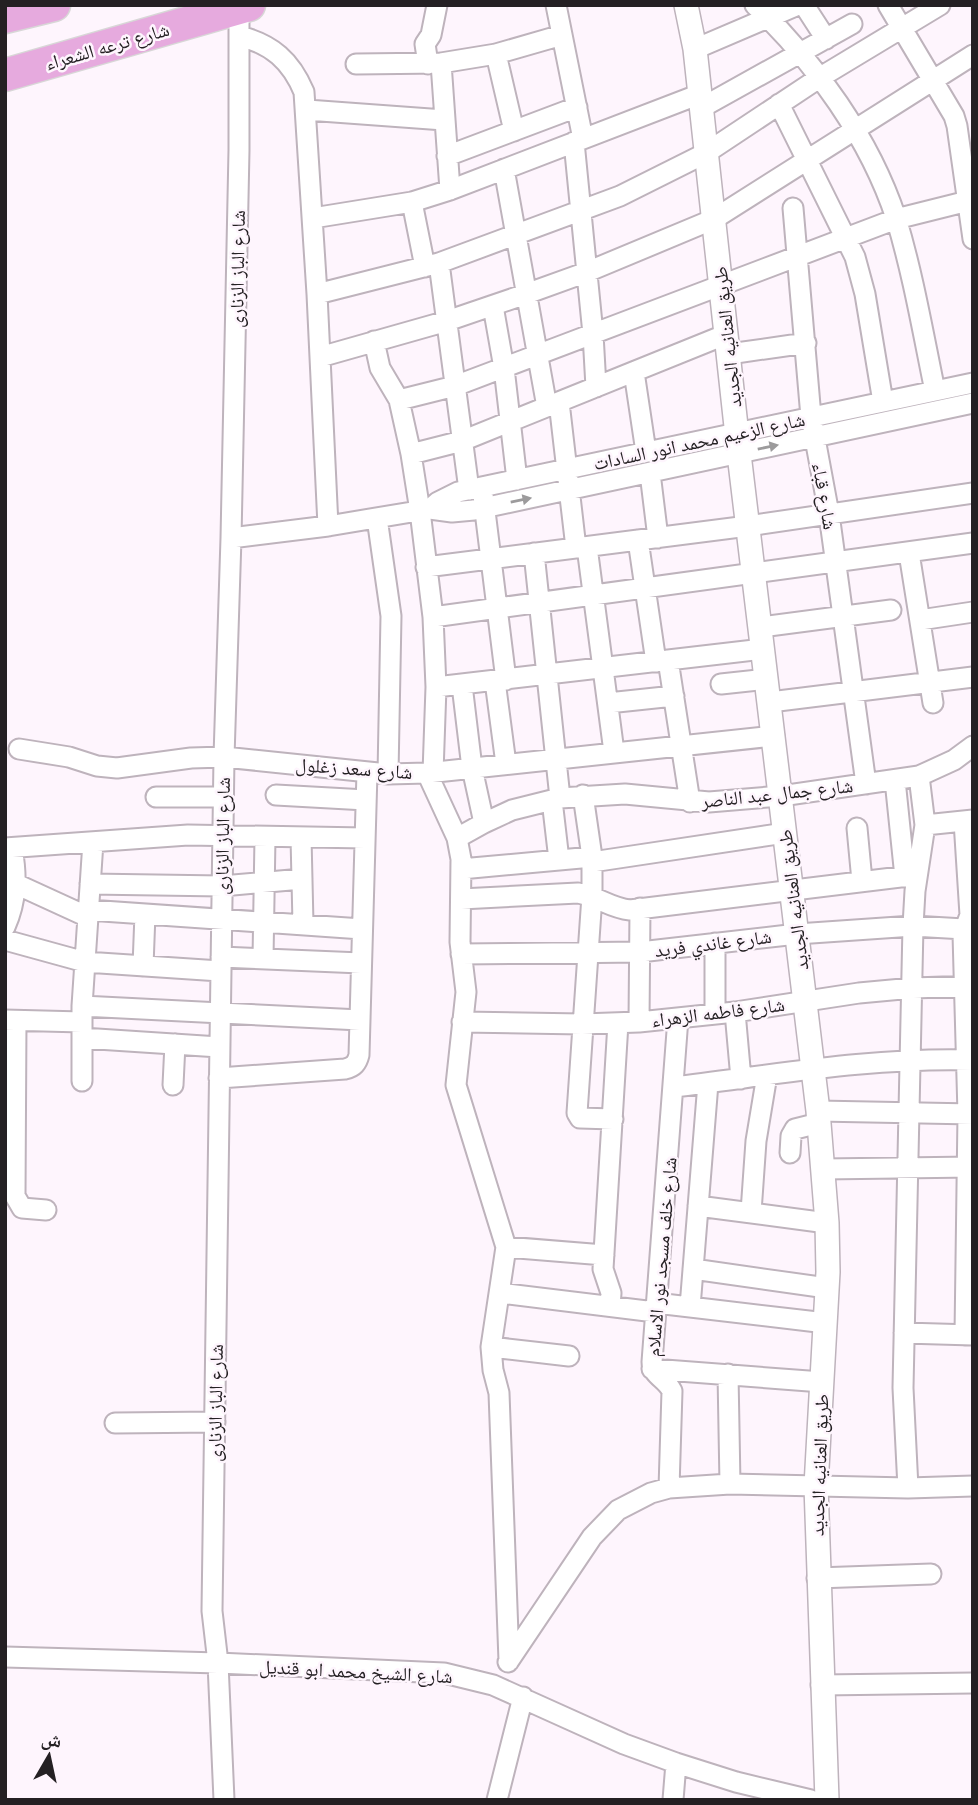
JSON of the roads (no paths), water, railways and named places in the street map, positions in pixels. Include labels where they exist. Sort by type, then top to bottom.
[{"type":"highway","points":[[5,17],[54,5]]},
{"type":"highway","name":"شارع ترعه الشعراء","points":[[5,75],[242,17]]},
{"type":"street","points":[[437,5],[431,35],[425,44],[434,63],[444,120],[450,190]]},
{"type":"street","points":[[556,5],[577,107],[582,212],[596,387]]},
{"type":"street","name":"طريق العنانيه الجديد","points":[[686,5],[695,49],[823,1169],[827,1223],[827,1288],[816,1486],[817,1578],[827,1800]]},
{"type":"street","points":[[695,49],[762,12],[798,5]]},
{"type":"street","points":[[804,5],[826,38]]},
{"type":"street","points":[[888,5],[966,134],[973,239]]},
{"type":"street","points":[[317,293],[432,265],[620,196],[706,153],[819,78],[940,5]]},
{"type":"street","points":[[762,12],[784,31],[819,78],[856,130],[879,175],[896,219],[918,306],[935,391]]},
{"type":"street","points":[[242,17],[257,40],[286,61],[297,75],[304,92],[328,526]]},
{"type":"street","name":"شارع الباز الزنارى","points":[[224,1800],[218,1663],[212,1611],[223,757],[232,538],[242,17]]},
{"type":"street","points":[[313,218],[412,201],[450,190],[578,140],[700,101],[852,24]]},
{"type":"street","points":[[356,64],[434,63],[496,54],[562,35]]},
{"type":"street","points":[[496,54],[514,131]]},
{"type":"street","points":[[320,356],[447,321],[526,295],[714,219],[856,130],[904,109],[932,81],[973,55]]},
{"type":"street","points":[[779,104],[847,237],[865,294],[883,401]]},
{"type":"street","points":[[447,156],[577,107]]},
{"type":"street","points":[[307,110],[444,120]]},
{"type":"street","points":[[504,169],[537,355],[553,404],[569,491],[593,595],[614,752]]},
{"type":"street","points":[[399,400],[455,386],[847,237],[969,194]]},
{"type":"street","points":[[412,201],[447,321],[462,441],[475,488],[484,507],[497,608],[506,764]]},
{"type":"street","name":"شارع قباء","points":[[793,208],[813,427],[829,514],[866,784]]},
{"type":"street","points":[[493,306],[504,368],[517,480]]},
{"type":"street","points":[[374,341],[380,368],[399,400],[425,510],[426,567],[433,617],[436,687],[430,773],[457,838],[461,869],[461,954],[466,992],[456,1085],[506,1247],[491,1347],[499,1393],[509,1661]]},
{"type":"street","points":[[411,454],[462,441],[634,372],[728,344],[806,343]]},
{"type":"street","points":[[634,372],[646,452]]},
{"type":"street","name":"شارع الزعيم محمد انور السادات","points":[[813,427],[883,401],[973,383]]},
{"type":"street","name":"شارع الزعيم محمد انور السادات","points":[[425,510],[448,496],[475,488],[646,452],[738,443],[813,427],[973,403]]},
{"type":"street","name":"شارع الزعيم محمد انور السادات","points":[[232,538],[425,510],[463,511],[650,473],[738,443]]},
{"type":"street","points":[[650,473],[658,538]]},
{"type":"street","points":[[426,567],[748,526],[973,493]]},
{"type":"street","points":[[377,518],[391,617],[388,774]]},
{"type":"street","points":[[638,540],[645,588],[662,661],[674,696],[690,802]]},
{"type":"street","points":[[433,617],[836,564],[973,543]]},
{"type":"street","points":[[534,553],[556,758],[559,860]]},
{"type":"street","points":[[909,553],[933,703]]},
{"type":"street","points":[[436,687],[662,661],[843,617],[891,610]]},
{"type":"street","points":[[920,620],[973,612]]},
{"type":"street","points":[[721,684],[768,691],[854,692],[973,677]]},
{"type":"street","points":[[462,684],[472,768],[484,823]]},
{"type":"street","points":[[608,704],[674,696]]},
{"type":"street","name":"شارع سعد زغلول","points":[[19,750],[61,755],[97,766],[117,768],[191,758],[223,757],[388,774],[430,773],[774,736]]},
{"type":"street","name":"شارع جمال عبد الناصر","points":[[457,838],[512,810],[556,799],[625,794],[690,802],[727,802],[781,796],[919,776],[972,750]]},
{"type":"street","points":[[219,1078],[352,1067],[359,1055],[367,772]]},
{"type":"street","points":[[911,876],[925,825],[919,776]]},
{"type":"street","points":[[895,780],[911,876],[913,926],[903,1388],[908,1488]]},
{"type":"street","points":[[276,795],[366,800]]},
{"type":"street","points":[[583,795],[592,860],[592,896],[577,1116],[613,1119]]},
{"type":"street","points":[[156,797],[223,797]]},
{"type":"street","points":[[904,1333],[969,1335],[968,820],[925,825]]},
{"type":"street","points":[[857,828],[862,881]]},
{"type":"street","points":[[461,869],[559,860],[592,860],[785,833]]},
{"type":"street","points":[[5,927],[13,906],[16,884],[8,848],[188,835],[365,838]]},
{"type":"street","points":[[263,959],[265,836]]},
{"type":"street","points":[[301,837],[303,924]]},
{"type":"street","points":[[82,1081],[82,1022],[93,842]]},
{"type":"street","points":[[461,899],[571,893],[592,896],[620,909],[640,908],[911,876]]},
{"type":"street","points":[[90,884],[222,886],[302,879]]},
{"type":"street","points":[[16,884],[88,914],[145,914],[362,929]]},
{"type":"street","points":[[639,1022],[640,908]]},
{"type":"street","points":[[143,966],[145,914]]},
{"type":"street","name":"شارع غاندي فريد","points":[[461,954],[640,952],[797,934],[969,923]]},
{"type":"street","points":[[5,940],[85,962],[143,966],[221,964],[263,959],[361,963]]},
{"type":"street","points":[[715,943],[725,1013],[741,1079]]},
{"type":"street","name":"شارع فاطمه الزهراء","points":[[462,1022],[639,1022],[913,988],[969,986]]},
{"type":"street","points":[[46,1210],[22,1208],[15,1196],[10,1020],[82,1022],[220,1013],[360,1020]]},
{"type":"street","name":"شارع خلف مسجد نور الاسلام","points":[[669,1488],[671,1391],[668,1383],[652,1369],[678,1018]]},
{"type":"street","points":[[82,1022],[175,1044],[219,1047]]},
{"type":"street","points":[[610,1306],[611,1293],[603,1269],[618,1023]]},
{"type":"street","points":[[173,1085],[175,1044]]},
{"type":"street","points":[[674,1087],[813,1069],[911,1060],[970,1060]]},
{"type":"street","points":[[751,1212],[756,1141],[767,1075]]},
{"type":"street","points":[[690,1307],[708,1083]]},
{"type":"street","points":[[790,1153],[794,1129],[818,1117],[910,1113],[970,1114]]},
{"type":"street","points":[[823,1169],[970,1167]]},
{"type":"street","points":[[698,1206],[827,1223]]},
{"type":"street","points":[[506,1247],[604,1255]]},
{"type":"street","points":[[693,1269],[827,1288]]},
{"type":"street","points":[[499,1293],[610,1306],[690,1307],[826,1323]]},
{"type":"street","points":[[491,1347],[569,1356]]},
{"type":"street","points":[[652,1369],[822,1382]]},
{"type":"street","points":[[728,1374],[730,1484]]},
{"type":"street","points":[[115,1423],[215,1422]]},
{"type":"street","points":[[493,1685],[592,1537],[604,1523],[634,1500],[669,1488],[730,1484],[908,1488],[973,1486]]},
{"type":"street","points":[[817,1578],[931,1574]]},
{"type":"street","name":"شارع الشيخ محمد ابو قنديل","points":[[5,1657],[419,1671],[469,1678],[523,1697],[735,1791],[811,1800]]},
{"type":"street","points":[[821,1685],[973,1683]]},
{"type":"street","points":[[497,1800],[523,1697]]},
{"type":"street","points":[[673,1800],[676,1763]]}]
